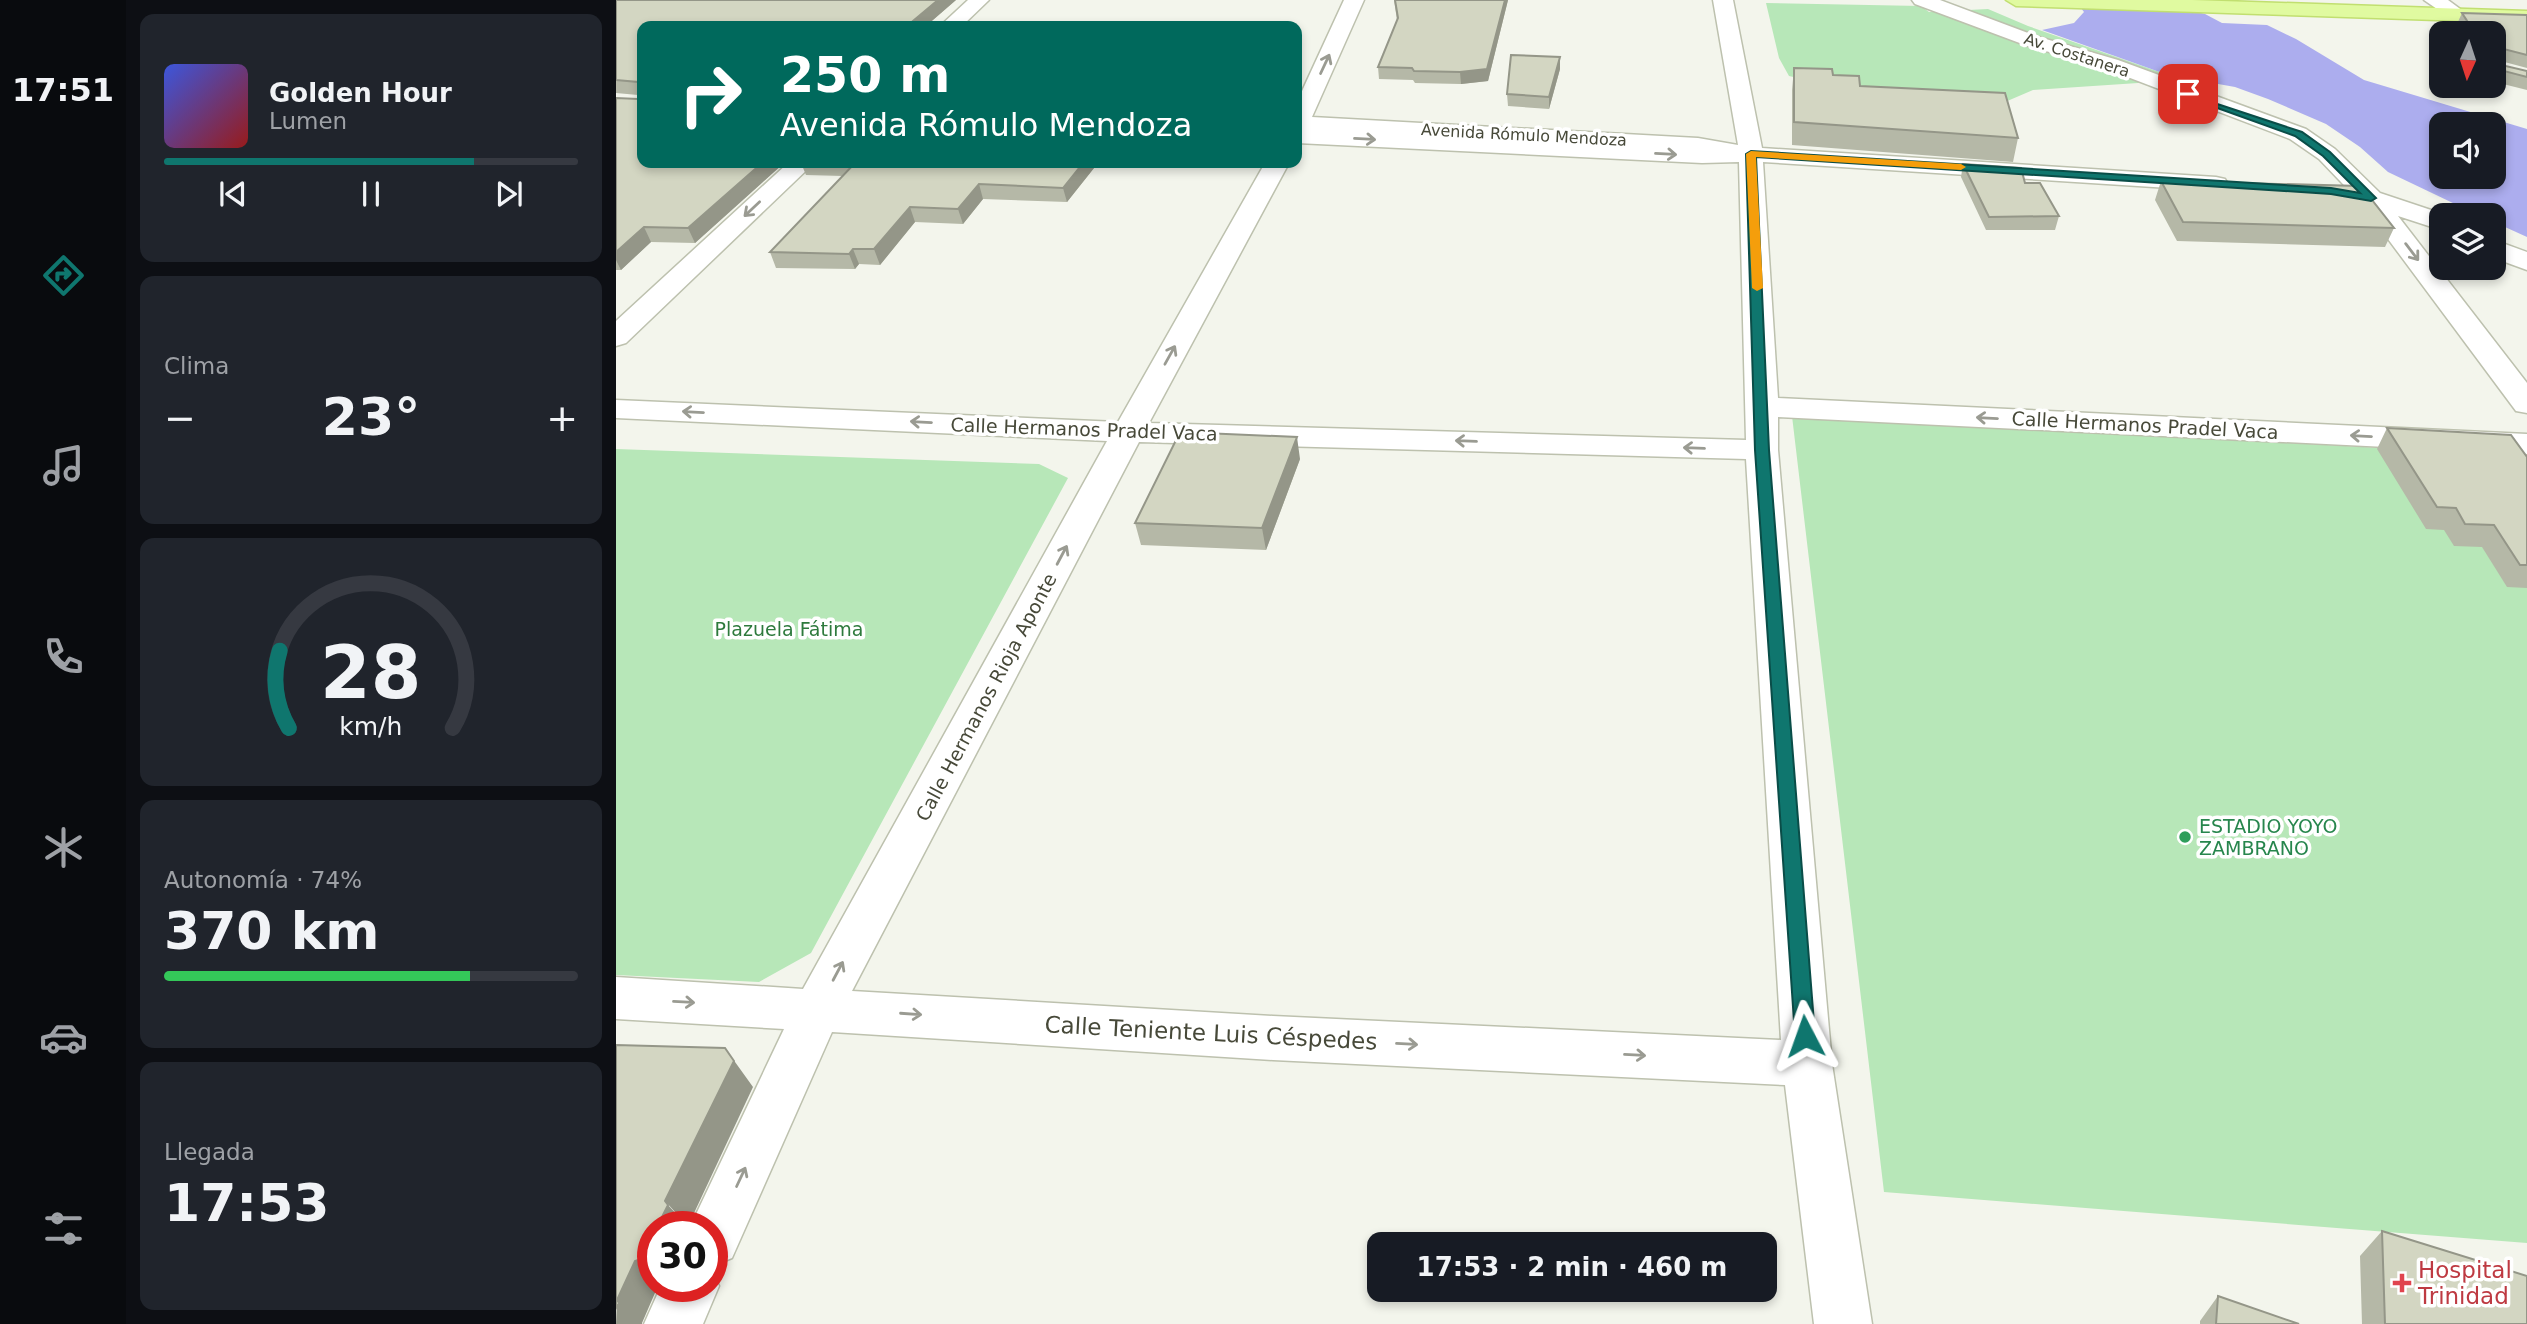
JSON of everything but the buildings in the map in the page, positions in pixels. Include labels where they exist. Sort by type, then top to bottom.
[{"type":"main road","points":[[2016,0],[2214,4],[2527,18]]},
{"type":"street","points":[[956,21],[979,0]]},
{"type":"street","points":[[1302,116],[1354,0]]},
{"type":"street","points":[[1723,0],[1751,154],[1763,407],[1762,450],[1807,1064],[1843,1324]]},
{"type":"street","name":"Av. Costanera","points":[[1922,0],[2032,41],[2111,64],[2298,134],[2327,154],[2371,198],[2527,404]]},
{"type":"street","points":[[2434,0],[2457,14]]},
{"type":"street","name":"Avenida Rómulo Mendoza","points":[[1302,127],[1702,156],[1751,154],[2234,185]]},
{"type":"street","points":[[616,337],[797,168]]},
{"type":"street","name":"Calle Hermanos Rioja Aponte","points":[[725,1211],[818,1008],[1128,432],[1274,168]]},
{"type":"street","points":[[2331,191],[2371,198],[2429,218]]},
{"type":"street","points":[[2506,253],[2527,262]]},
{"type":"street","name":"Calle Hermanos Pradel Vaca","points":[[1763,407],[2527,444]]},
{"type":"street","name":"Calle Hermanos Pradel Vaca","points":[[616,409],[1128,432],[1762,450]]},
{"type":"street","name":"Calle Teniente Luis Céspedes","points":[[616,998],[818,1008],[1273,1038],[1807,1064]]},
{"type":"street","points":[[673,1324],[683,1302]]},
{"type":"green space","points":[[1766,3],[1921,6],[1929,12],[1988,9],[2028,26],[2168,75],[2138,83],[2033,90],[1991,108],[1850,90],[1789,76],[1779,58]]},
{"type":"green space","name":"ESTADIO YOYO ZAMBRANO","points":[[1792,416],[2509,455],[2527,482],[2527,1243],[1884,1192]]},
{"type":"green space","name":"Plazuela Fátima","points":[[616,449],[1039,464],[1068,478],[811,953],[759,982],[616,975]]},
{"type":"water","points":[[2075,0],[2170,5],[2205,14],[2222,23],[2267,25],[2296,39],[2364,80],[2470,112],[2429,112],[2429,189],[2506,189],[2506,123],[2527,129],[2527,237],[2506,227],[2506,203],[2453,203],[2388,172],[2360,147],[2326,124],[2268,99],[2235,87],[2168,75],[2042,30],[2074,23],[2084,12]]},
{"type":"slow traffic","points":[[1757,288],[1751,154],[1961,167]]},
{"type":"place","name":"ESTADIO YOYO ZAMBRANO","points":[[2185,837]]},
{"type":"place","name":"Hospital Trinidad","points":[[2402,1283]]},
{"type":"route","points":[[1805,1036],[1762,450],[1763,407],[1751,154],[2331,191],[2371,198],[2327,154],[2298,134],[2188,94]]}]
